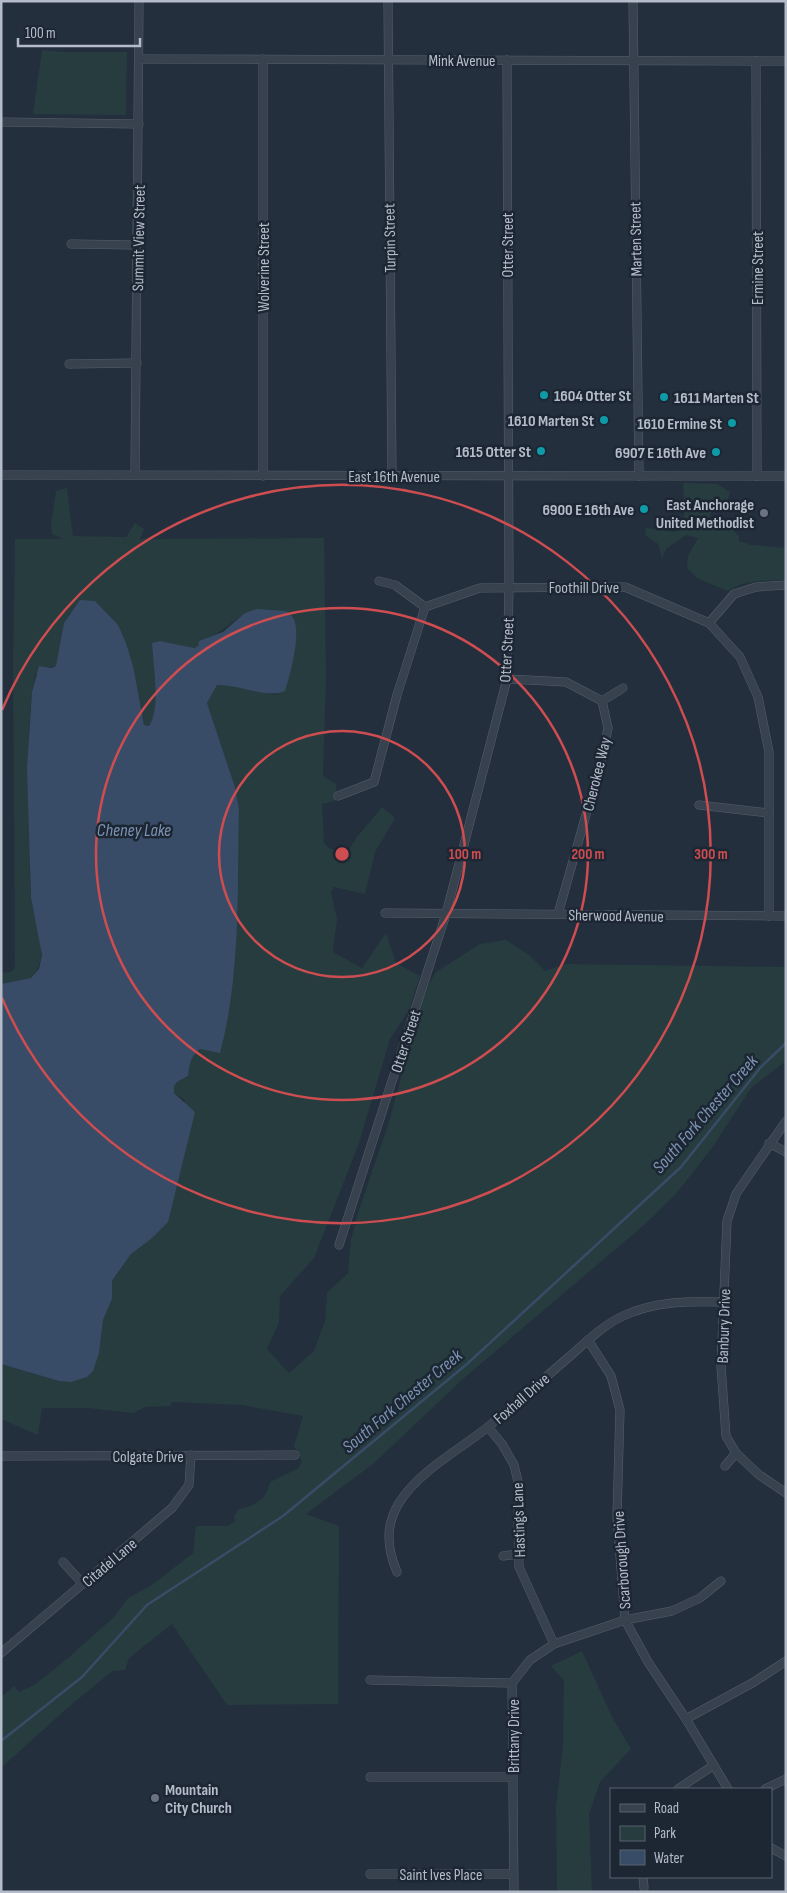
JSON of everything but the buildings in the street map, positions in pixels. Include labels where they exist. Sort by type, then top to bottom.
[{"type":"street","name":"Summit View Street","points":[[135,475],[139,1]]},
{"type":"street","name":"Turpin Street","points":[[388,1],[392,476]]},
{"type":"street","name":"Marten Street","points":[[633,1],[639,476]]},
{"type":"street","name":"Mink Avenue","points":[[139,59],[786,61]]},
{"type":"street","name":"Wolverine Street","points":[[263,59],[263,476]]},
{"type":"street","name":"Otter Street","points":[[339,1245],[446,914],[507,679],[509,587],[507,60]]},
{"type":"street","name":"Ermine Street","points":[[756,61],[757,476]]},
{"type":"street","points":[[1,122],[139,124]]},
{"type":"street","points":[[71,244],[137,245]]},
{"type":"street","points":[[69,364],[137,363]]},
{"type":"street","name":"East 16th Avenue","points":[[1,475],[786,476]]},
{"type":"street","points":[[338,796],[374,782],[397,695],[425,607],[395,584],[379,581]]},
{"type":"street","points":[[709,623],[734,594],[756,587],[786,585]]},
{"type":"street","name":"Foothill Drive","points":[[425,607],[480,588],[625,587],[709,623],[740,657],[758,697],[769,752],[768,916]]},
{"type":"street","points":[[507,679],[566,682],[602,701],[622,688]]},
{"type":"street","name":"Cherokee Way","points":[[558,914],[602,758],[608,728],[602,701]]},
{"type":"street","points":[[699,805],[769,813]]},
{"type":"street","name":"Sherwood Avenue","points":[[385,913],[786,916]]},
{"type":"street","name":"Banbury Drive","points":[[786,1121],[769,1143],[730,1207],[727,1221],[721,1366],[723,1420],[726,1436],[736,1453],[758,1474],[786,1493]]},
{"type":"street","points":[[769,1143],[786,1152]]},
{"type":"street","name":"Foxhall Drive","points":[[397,1572],[390,1554],[389,1525],[400,1503],[419,1481],[488,1427],[588,1340],[621,1317],[649,1305],[688,1301],[724,1302]]},
{"type":"street","name":"Scarborough Drive","points":[[588,1340],[611,1376],[620,1410],[617,1516],[625,1620],[648,1662],[686,1719],[727,1788]]},
{"type":"street","name":"Hastings Lane","points":[[488,1427],[502,1444],[514,1466],[520,1490],[519,1567],[554,1644]]},
{"type":"street","points":[[725,1466],[736,1453]]},
{"type":"street","name":"Colgate Drive","points":[[1,1456],[295,1455]]},
{"type":"street","name":"Citadel Lane","points":[[1,1653],[172,1508],[189,1485],[191,1456]]},
{"type":"street","points":[[503,1556],[519,1554]]},
{"type":"street","points":[[63,1562],[83,1584]]},
{"type":"street","name":"Brittany Drive","points":[[514,1892],[512,1683],[530,1660],[554,1644],[625,1620],[672,1611],[700,1598],[721,1581]]},
{"type":"street","points":[[686,1719],[754,1682],[786,1661]]},
{"type":"street","points":[[370,1680],[512,1683]]},
{"type":"street","points":[[680,1788],[714,1765]]},
{"type":"street","points":[[370,1777],[513,1777]]},
{"type":"street","points":[[766,1788],[786,1779]]},
{"type":"street","points":[[772,1849],[786,1856]]},
{"type":"street","name":"Saint Ives Place","points":[[370,1874],[513,1874]]},
{"type":"street","points":[[643,1878],[644,1888]]},
{"type":"green space","points":[[42,50],[63,52],[127,52],[126,115],[33,114]]},
{"type":"green space","points":[[683,483],[717,484],[730,492],[726,506],[710,514],[709,524],[716,527],[726,523],[739,536],[739,541],[751,545],[786,548],[786,580],[749,583],[728,591],[697,578],[687,568],[688,556],[698,538],[686,535],[666,549],[662,559],[658,544],[645,535],[646,528],[676,532],[685,513]]},
{"type":"green space","points":[[67,488],[73,536],[126,537],[135,523],[144,529],[140,539],[324,538],[326,677],[323,776],[336,784],[337,800],[322,804],[324,843],[329,848],[346,854],[357,837],[382,807],[395,818],[375,852],[365,894],[334,887],[331,892],[337,919],[333,952],[362,968],[386,933],[396,963],[420,976],[409,1010],[390,1039],[359,1143],[314,1258],[280,1296],[279,1322],[267,1349],[289,1373],[314,1351],[325,1321],[327,1293],[348,1273],[351,1240],[359,1210],[389,1122],[425,990],[436,972],[480,944],[506,940],[529,955],[545,971],[566,964],[786,967],[786,1061],[751,1088],[712,1148],[676,1194],[644,1225],[464,1378],[373,1464],[306,1514],[339,1526],[338,1704],[227,1705],[172,1624],[129,1658],[125,1670],[112,1671],[65,1710],[1,1768],[1,1697],[14,1686],[19,1692],[36,1684],[114,1617],[128,1598],[152,1585],[193,1553],[196,1526],[228,1526],[235,1521],[234,1516],[239,1509],[260,1501],[266,1493],[270,1482],[299,1468],[302,1461],[294,1446],[303,1416],[242,1405],[172,1402],[170,1406],[146,1407],[133,1413],[88,1408],[42,1408],[38,1435],[1,1419],[1,1364],[59,1381],[99,1353],[103,1320],[112,1299],[112,1282],[131,1254],[151,1239],[185,1100],[174,1093],[173,1086],[188,1076],[192,1058],[200,1049],[220,1052],[239,809],[235,787],[207,703],[217,685],[230,685],[277,695],[257,609],[249,612],[215,635],[199,641],[198,646],[193,648],[160,641],[152,643],[155,709],[149,726],[144,725],[134,670],[118,625],[70,613],[62,633],[56,666],[45,668],[35,675],[30,712],[30,889],[40,939],[41,959],[31,978],[1,984],[1,973],[11,972],[15,967],[13,666],[15,539],[63,539],[52,534],[51,525],[56,491]]},
{"type":"green space","points":[[582,1651],[612,1717],[631,1749],[600,1782],[589,1814],[592,1892],[557,1892],[556,1808],[563,1745],[564,1680],[551,1666]]},
{"type":"water","name":"Cheney Lake","points":[[80,600],[95,601],[118,625],[126,643],[134,670],[144,725],[149,726],[155,709],[155,674],[152,643],[160,641],[194,648],[198,646],[199,641],[223,632],[245,613],[257,609],[286,611],[291,615],[296,626],[296,645],[285,691],[270,693],[217,685],[207,703],[235,787],[239,809],[237,932],[232,993],[227,1023],[220,1053],[200,1049],[192,1058],[188,1076],[177,1082],[174,1086],[174,1093],[195,1112],[168,1222],[151,1239],[131,1254],[112,1281],[112,1299],[103,1320],[99,1353],[93,1371],[87,1377],[71,1382],[59,1381],[1,1364],[1,984],[31,978],[39,969],[42,955],[31,898],[27,768],[32,692],[39,666],[51,668],[56,666],[64,623]]},
{"type":"waterway","name":"South Fork Chester Creek","points":[[1,1741],[82,1677],[147,1605],[283,1516],[467,1364],[681,1167],[760,1068],[786,1043]]},
{"type":"place","name":"1604 Otter St","points":[[544,395]]},
{"type":"place","name":"1611 Marten St","points":[[664,397]]},
{"type":"place","name":"1610 Marten St","points":[[604,420]]},
{"type":"place","name":"1610 Ermine St","points":[[732,423]]},
{"type":"place","name":"1615 Otter St","points":[[541,451]]},
{"type":"place","name":"6907 E 16th Ave","points":[[716,452]]},
{"type":"place","name":"6900 E 16th Ave","points":[[644,509]]},
{"type":"place","name":"East Anchorage United Methodist","points":[[764,513]]},
{"type":"place","name":"Mountain City Church","points":[[155,1798]]}]
